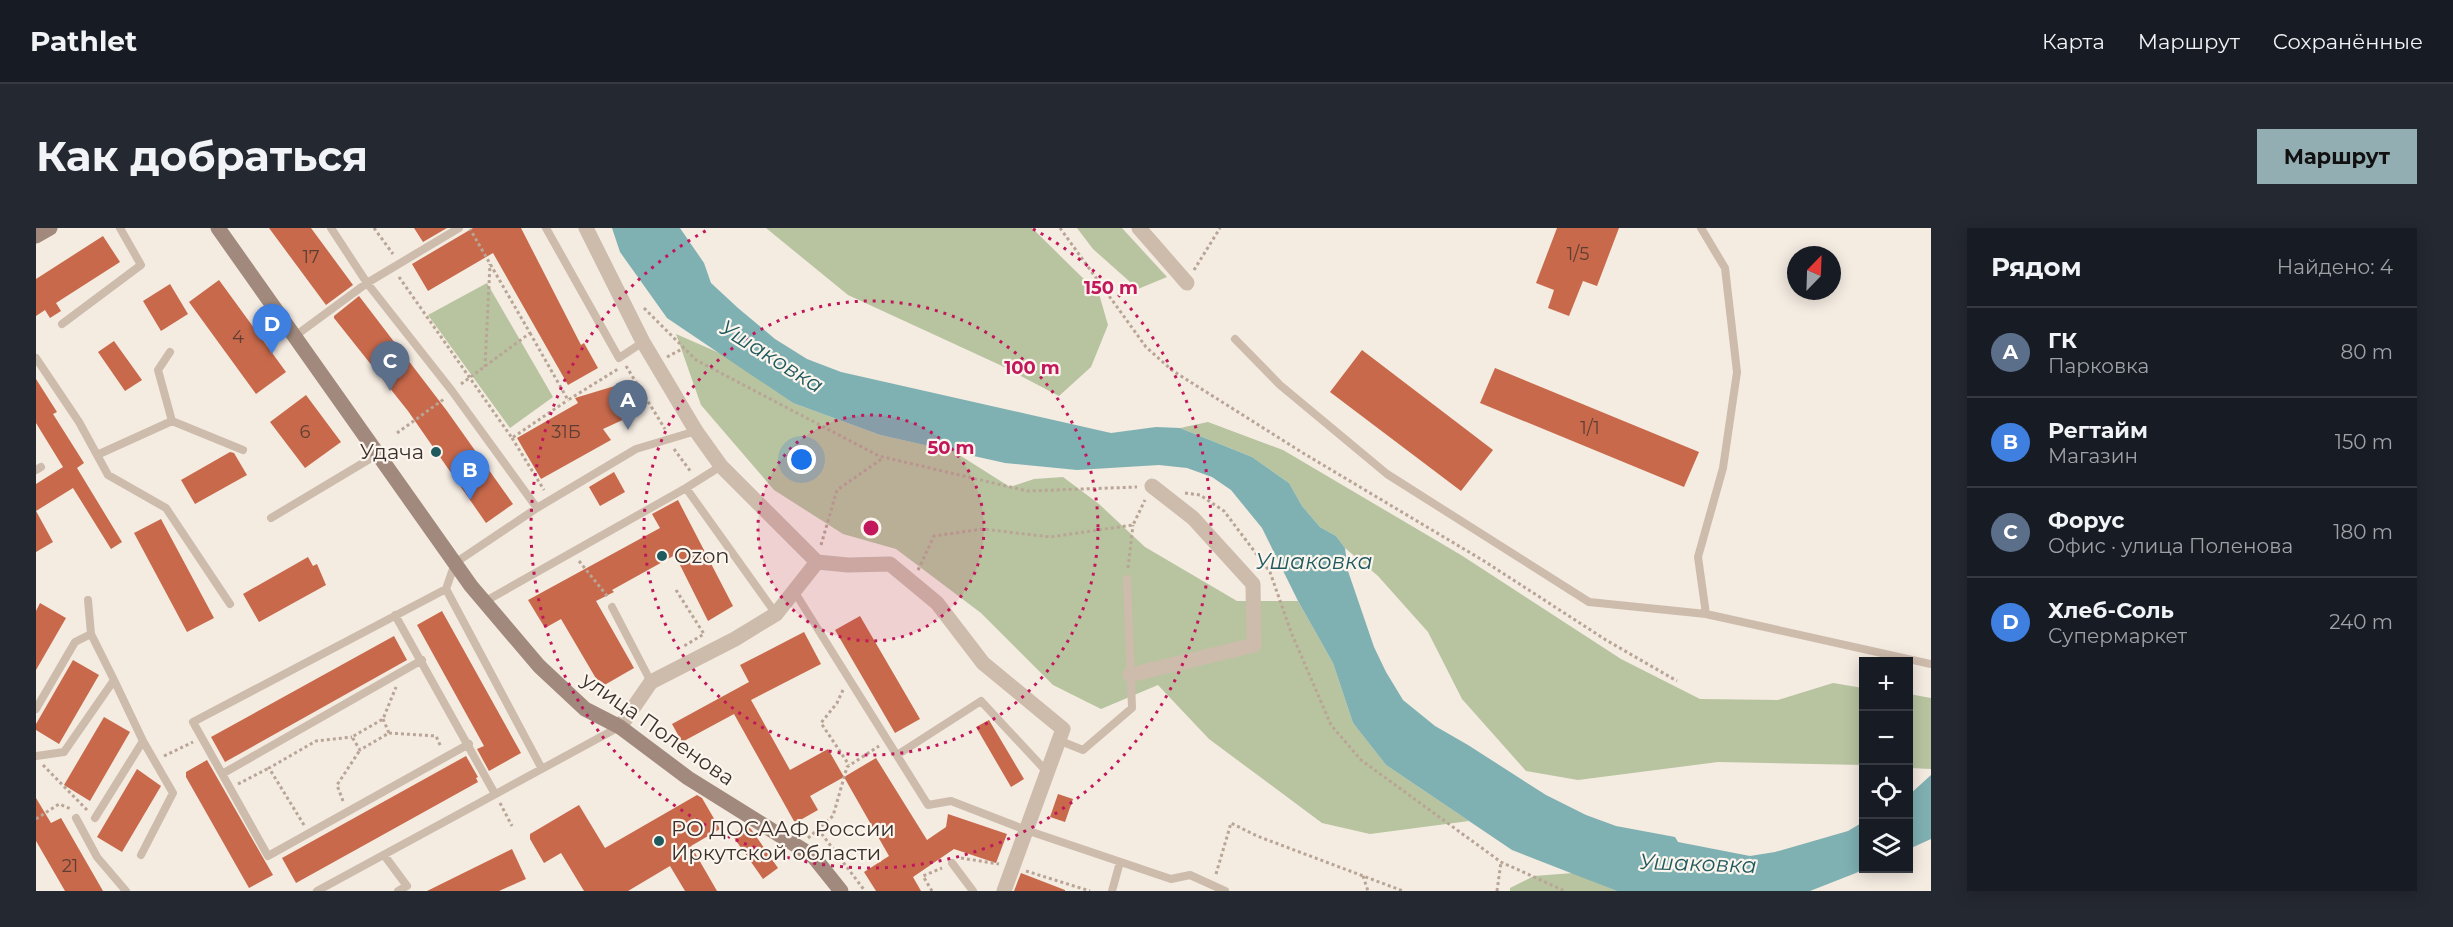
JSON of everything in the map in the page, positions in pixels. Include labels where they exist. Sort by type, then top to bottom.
[{"type":"street","points":[[36,236],[50,228]]},
{"type":"street","name":"улица Поленова","points":[[218,228],[455,563],[484,602],[539,666],[585,709],[620,727],[688,778],[813,856],[841,891]]},
{"type":"street","points":[[586,228],[645,346],[696,431],[721,466],[817,562],[848,565],[890,564],[937,603],[983,663],[1060,735],[1004,891]]},
{"type":"street","points":[[1139,228],[1187,283]]},
{"type":"street","points":[[1130,675],[1254,645],[1253,584],[1193,518],[1152,486]]},
{"type":"street","points":[[620,727],[651,682],[735,639],[776,614],[817,562]]},
{"type":"lane","points":[[62,324],[141,265],[120,228]]},
{"type":"lane","points":[[331,228],[367,283],[453,392],[537,508]]},
{"type":"lane","points":[[295,336],[367,283],[459,228]]},
{"type":"lane","points":[[546,228],[619,358],[645,346]]},
{"type":"lane","points":[[1701,228],[1725,267],[1737,372],[1723,468],[1698,557],[1706,614]]},
{"type":"lane","points":[[1234,339],[1280,385],[1387,474],[1589,602],[1706,614],[1931,664]]},
{"type":"lane","points":[[170,352],[158,370],[172,420]]},
{"type":"lane","points":[[36,358],[79,422],[108,475],[166,508],[231,604]]},
{"type":"lane","points":[[97,455],[172,420],[243,450]]},
{"type":"lane","points":[[469,744],[268,856],[193,722],[446,589],[455,563],[537,508],[636,449],[696,431]]},
{"type":"lane","points":[[271,518],[378,454]]},
{"type":"lane","points":[[484,602],[721,466]]},
{"type":"lane","points":[[686,488],[776,614]]},
{"type":"lane","points":[[1060,735],[1083,750],[1132,708],[1127,579]]},
{"type":"lane","points":[[446,589],[542,769]]},
{"type":"lane","points":[[794,591],[928,805],[951,801],[1026,830],[1171,879],[1190,875],[1225,891]]},
{"type":"lane","points":[[88,600],[91,634],[143,741],[173,793],[141,855]]},
{"type":"lane","points":[[612,607],[651,682]]},
{"type":"lane","points":[[395,615],[495,794]]},
{"type":"lane","points":[[36,709],[75,642],[91,634]]},
{"type":"lane","points":[[222,774],[422,660]]},
{"type":"lane","points":[[36,757],[64,752],[114,680]]},
{"type":"lane","points":[[897,755],[981,701],[1047,772]]},
{"type":"lane","points":[[317,891],[620,727]]},
{"type":"lane","points":[[95,818],[143,741]]},
{"type":"lane","points":[[76,818],[97,857],[126,891]]},
{"type":"lane","points":[[384,855],[408,889],[398,891]]},
{"type":"lane","points":[[1112,891],[1120,862]]},
{"type":"lane","points":[[952,863],[973,891]]},
{"type":"path","points":[[374,228],[395,265],[469,378],[512,438],[625,364],[645,346]]},
{"type":"path","points":[[469,228],[568,400]]},
{"type":"path","points":[[1060,228],[1146,347],[1173,371],[1303,453],[1484,561],[1606,640],[1677,681]]},
{"type":"path","points":[[1187,283],[1220,228]]},
{"type":"path","points":[[485,367],[490,264]]},
{"type":"path","points":[[639,304],[696,360],[884,457],[1027,491],[1152,486],[1133,525],[1127,579]]},
{"type":"path","points":[[397,433],[530,333]]},
{"type":"path","points":[[625,364],[665,429],[680,459],[695,477]]},
{"type":"path","points":[[817,562],[837,490],[884,457]]},
{"type":"path","points":[[1181,492],[1200,495],[1224,511],[1270,572],[1291,633],[1330,725],[1361,760],[1501,861],[1565,891]]},
{"type":"path","points":[[912,582],[934,536],[983,529],[1050,537],[1133,525]]},
{"type":"path","points":[[676,590],[704,634]]},
{"type":"path","points":[[230,788],[316,741],[352,737],[383,719],[402,672]]},
{"type":"path","points":[[848,677],[837,703],[821,723],[849,765]]},
{"type":"path","points":[[383,719],[389,733]]},
{"type":"path","points":[[348,811],[337,784],[360,750],[389,733],[436,736],[446,757]]},
{"type":"path","points":[[154,761],[202,737]]},
{"type":"path","points":[[352,737],[360,750]]},
{"type":"path","points":[[797,847],[833,816],[847,767],[888,741]]},
{"type":"path","points":[[36,757],[95,818]]},
{"type":"path","points":[[269,768],[308,833]]},
{"type":"path","points":[[495,794],[512,826]]},
{"type":"path","points":[[36,819],[59,804],[95,818]]},
{"type":"path","points":[[1213,886],[1231,823],[1257,836],[1403,891]]},
{"type":"path","points":[[818,829],[865,891]]},
{"type":"path","points":[[1497,891],[1501,861]]},
{"type":"path","points":[[1013,866],[1090,891]]},
{"type":"path","points":[[1363,876],[1368,891]]},
{"type":"green space","points":[[766,228],[1032,228],[1099,294],[1108,325],[1091,367],[1059,396],[1000,365],[848,295]]},
{"type":"green space","points":[[1077,228],[1122,228],[1167,277],[1138,289],[1093,249]]},
{"type":"green space","points":[[487,283],[553,397],[510,428],[428,315]]},
{"type":"green space","points":[[676,334],[724,355],[793,403],[880,435],[953,451],[1010,487],[1034,479],[1063,477],[1099,504],[1145,547],[1237,601],[1298,601],[1333,663],[1353,723],[1386,765],[1469,821],[1370,834],[1322,823],[1209,739],[1158,685],[1101,709],[1053,685],[981,613],[896,549],[843,534],[774,490],[701,405]]},
{"type":"green space","points":[[1208,422],[1283,450],[1461,555],[1621,659],[1700,699],[1778,700],[1833,683],[1859,687],[1859,765],[1718,762],[1578,780],[1526,771],[1462,699],[1428,632],[1378,576],[1345,548],[1336,536],[1320,527],[1302,506],[1289,483],[1252,457],[1180,428]]},
{"type":"green space","points":[[1913,695],[1931,698],[1931,769],[1913,768]]},
{"type":"green space","points":[[1573,873],[1617,891],[1510,891],[1510,888],[1534,876]]},
{"type":"water","name":"Ушаковка","points":[[612,228],[680,228],[704,263],[711,283],[738,308],[775,339],[807,359],[841,372],[1111,433],[1156,427],[1180,428],[1252,457],[1289,483],[1302,506],[1320,527],[1336,536],[1345,548],[1348,571],[1374,647],[1386,672],[1403,700],[1435,726],[1546,795],[1586,815],[1616,826],[1675,837],[1678,842],[1750,856],[1775,852],[1848,831],[1859,824],[1859,872],[1810,891],[1617,891],[1512,850],[1386,765],[1353,723],[1333,663],[1298,601],[1262,528],[1231,490],[1212,477],[1187,468],[1159,465],[1077,470],[1005,463],[880,435],[793,403],[667,318],[620,252]]},
{"type":"water","points":[[1931,775],[1931,839],[1913,847],[1913,819],[1913,791]]},
{"type":"building","points":[[269,228],[311,228],[353,285],[326,305]]},
{"type":"building","points":[[414,228],[447,228],[423,242]]},
{"type":"building","points":[[473,228],[521,228],[581,345],[584,343],[598,368],[568,385],[493,253],[428,291],[412,264]]},
{"type":"building","points":[[1557,228],[1619,228],[1597,286],[1583,281],[1569,316],[1548,308],[1554,290],[1536,283]]},
{"type":"building","points":[[103,236],[120,262],[56,303],[61,311],[50,318],[45,310],[36,316],[36,279]]},
{"type":"building","points":[[219,280],[286,372],[256,394],[189,302]]},
{"type":"building","points":[[170,284],[188,314],[161,331],[143,301]]},
{"type":"building","points":[[359,296],[447,411],[513,504],[486,523],[408,411],[334,318]]},
{"type":"building","points":[[114,341],[142,380],[125,391],[98,352]]},
{"type":"building","points":[[1362,350],[1493,450],[1461,491],[1330,392]]},
{"type":"building","points":[[1495,368],[1699,452],[1684,487],[1480,403]]},
{"type":"building","points":[[36,379],[57,412],[53,414],[84,463],[77,468],[122,542],[111,549],[73,488],[36,511],[36,484],[63,467],[36,423]]},
{"type":"building","points":[[618,385],[625,387],[634,399],[629,417],[603,429],[611,440],[541,479],[517,438],[578,403],[575,398]]},
{"type":"building","points":[[306,395],[341,442],[305,468],[270,422]]},
{"type":"building","points":[[230,452],[234,453],[247,475],[195,504],[181,480]]},
{"type":"building","points":[[614,472],[625,492],[600,506],[589,487]]},
{"type":"building","points":[[678,500],[733,606],[708,621],[675,555],[612,590],[614,592],[596,601],[634,668],[601,687],[561,619],[545,628],[528,600],[660,528],[652,514]]},
{"type":"building","points":[[36,511],[53,542],[36,552]]},
{"type":"building","points":[[161,519],[214,618],[187,632],[134,533]]},
{"type":"building","points":[[308,557],[313,566],[317,564],[326,585],[259,622],[243,594]]},
{"type":"building","points":[[40,603],[66,618],[36,670],[36,611]]},
{"type":"building","points":[[442,611],[521,753],[489,771],[477,749],[484,746],[417,625]]},
{"type":"building","points":[[860,616],[920,719],[895,733],[835,630]]},
{"type":"building","points":[[804,632],[821,664],[751,700],[790,770],[828,749],[844,777],[810,796],[818,810],[795,823],[734,714],[682,742],[672,724],[749,682],[740,665]]},
{"type":"building","points":[[394,636],[407,660],[225,762],[211,737]]},
{"type":"building","points":[[73,660],[99,675],[59,744],[36,730],[36,724]]},
{"type":"building","points":[[104,717],[130,732],[90,801],[64,785]]},
{"type":"building","points":[[989,720],[1024,779],[1011,787],[976,727]]},
{"type":"building","points":[[466,756],[478,777],[476,778],[478,782],[296,883],[282,858]]},
{"type":"building","points":[[876,758],[927,840],[946,827],[948,814],[1007,834],[996,863],[954,849],[913,877],[921,891],[876,891],[864,872],[889,856],[844,777]]},
{"type":"building","points":[[207,760],[273,875],[249,888],[186,777],[186,772]]},
{"type":"building","points":[[137,769],[161,786],[122,852],[97,837]]},
{"type":"building","points":[[1058,794],[1073,799],[1065,822],[1050,817]]},
{"type":"building","name":"РО ДОСААФ России Иркутской области","points":[[697,795],[702,798],[720,829],[691,846],[717,891],[685,891],[670,866],[628,891],[584,891],[561,853],[544,863],[530,839],[530,834],[579,805],[605,848]]},
{"type":"building","points":[[36,798],[51,823],[61,818],[103,891],[65,891],[36,841]]},
{"type":"building","points":[[745,825],[751,829],[778,868],[763,879],[732,835]]},
{"type":"building","points":[[512,849],[526,879],[499,891],[427,891]]},
{"type":"building","points":[[1021,873],[1065,890],[1065,891],[1014,891]]},
{"type":"place","name":"Хлеб-Соль","points":[[272,354]]},
{"type":"place","name":"Форус","points":[[390,391]]},
{"type":"place","name":"ГК","points":[[628,430]]},
{"type":"place","name":"Удача","points":[[436,452]]},
{"type":"place","name":"Регтайм","points":[[470,500]]},
{"type":"place","name":"Ozon","points":[[662,556]]},
{"type":"place","name":"РО ДОСААФ России Иркутской области","points":[[659,841]]}]
